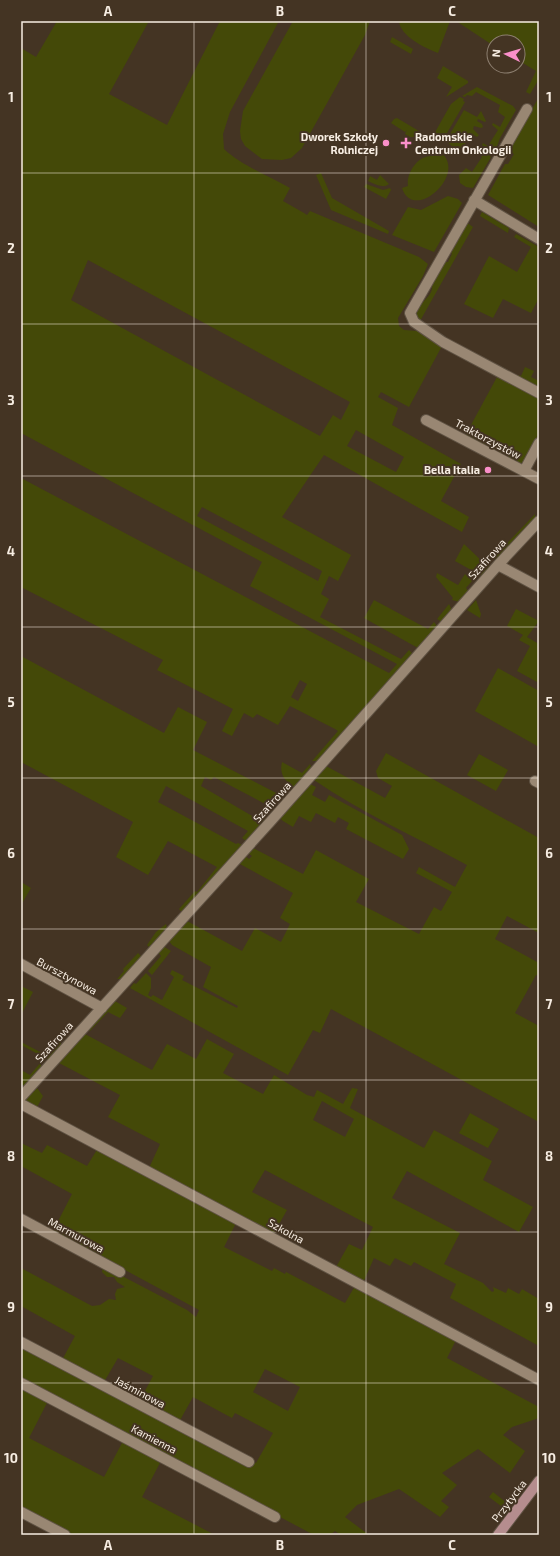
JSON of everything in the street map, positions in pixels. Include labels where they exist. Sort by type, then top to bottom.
[{"type":"main road","name":"Przytycka","points":[[498,1535],[537,1487]]},
{"type":"street","points":[[527,109],[414,303],[410,317],[422,329],[443,342],[539,393]]},
{"type":"street","points":[[474,200],[539,239]]},
{"type":"street","name":"Traktorzystów","points":[[426,420],[539,479]]},
{"type":"street","points":[[524,471],[539,443]]},
{"type":"street","name":"Szafirowa","points":[[21,1097],[498,564],[539,522]]},
{"type":"street","points":[[498,564],[539,586]]},
{"type":"street","name":"Bursztynowa","points":[[21,964],[102,1008]]},
{"type":"street","name":"Szkolna","points":[[21,1104],[240,1220],[442,1330],[539,1380]]},
{"type":"street","name":"Marmurowa","points":[[21,1219],[120,1272]]},
{"type":"street","name":"Jaśminowa","points":[[21,1342],[249,1462]]},
{"type":"street","name":"Kamienna","points":[[21,1383],[275,1517]]},
{"type":"street","points":[[21,1512],[64,1535]]},
{"type":"green space","points":[[57,21],[149,21],[109,94],[167,125],[220,21],[279,21],[230,112],[223,134],[224,149],[247,165],[290,188],[283,201],[307,215],[310,211],[419,257],[428,264],[423,276],[398,318],[399,326],[404,330],[417,331],[442,346],[409,407],[381,392],[378,397],[398,408],[392,425],[461,464],[441,501],[469,517],[462,532],[324,455],[282,517],[351,555],[338,581],[329,576],[321,594],[329,599],[320,617],[401,659],[409,650],[413,654],[318,761],[312,761],[338,731],[335,729],[290,706],[278,725],[257,714],[253,718],[244,713],[232,736],[222,731],[233,709],[157,670],[163,660],[21,587],[21,478],[389,673],[397,664],[250,586],[262,562],[21,433],[21,48],[36,57]],"holes":[[[88,260],[350,402],[341,420],[333,415],[320,436],[71,300]],[[356,430],[404,457],[396,472],[347,446]],[[202,507],[322,571],[318,581],[197,516]],[[300,680],[307,684],[298,701],[291,697]]]},
{"type":"green space","points":[[293,21],[370,21],[365,35],[302,148],[291,158],[282,160],[262,159],[245,146],[241,139],[240,131],[243,111]]},
{"type":"green space","points":[[399,21],[450,21],[438,53],[414,41],[404,32]]},
{"type":"green space","points":[[456,21],[539,21],[539,79],[530,94],[526,92],[536,71],[526,65],[526,34],[486,34],[486,41]]},
{"type":"green space","points":[[392,37],[413,49],[411,54],[390,42]]},
{"type":"green space","points":[[443,66],[468,81],[468,83],[446,97],[452,87],[437,78]]},
{"type":"green space","points":[[477,87],[513,106],[516,110],[500,138],[496,149],[494,148],[490,156],[491,157],[473,188],[466,187],[460,183],[459,175],[466,168],[472,172],[482,157],[477,153],[478,151],[484,153],[487,149],[482,145],[483,143],[488,146],[498,130],[492,125],[493,123],[500,127],[505,117],[498,112],[500,105],[476,92],[472,96],[462,96]]},
{"type":"green space","points":[[460,97],[464,99],[463,101],[465,102],[443,140],[434,134],[451,104]]},
{"type":"green space","points":[[539,97],[539,227],[488,195],[505,164],[508,164],[514,154],[509,151],[507,154]]},
{"type":"green space","points":[[464,110],[477,117],[481,111],[486,121],[485,122],[478,119],[477,121],[482,124],[483,127],[481,128],[474,126],[473,129],[479,135],[477,137],[470,133],[465,144],[467,148],[453,147],[446,141]]},
{"type":"green space","points":[[397,118],[424,134],[421,137],[410,137],[405,134],[407,130],[405,132],[391,123]]},
{"type":"green space","points":[[433,148],[445,156],[448,167],[446,179],[429,197],[418,200],[409,198],[402,188],[408,186],[409,176],[414,166],[422,158],[432,156]]},
{"type":"green space","points":[[321,173],[332,198],[389,231],[388,234],[331,210],[316,175]]},
{"type":"green space","points":[[380,175],[389,184],[381,186],[368,181],[370,176],[377,180]]},
{"type":"green space","points":[[366,184],[383,190],[390,188],[391,190],[386,199],[364,187]]},
{"type":"green space","points":[[448,196],[458,199],[462,203],[434,252],[392,235],[408,207],[421,210]]},
{"type":"green space","points":[[482,212],[509,228],[508,233],[480,216]]},
{"type":"green space","points":[[466,222],[473,227],[420,321],[416,317],[416,312],[430,294],[432,285],[444,262],[448,262],[452,254],[450,251]]},
{"type":"green space","points":[[516,234],[539,247],[539,298],[531,313],[503,299],[493,318],[464,304],[489,256],[517,272],[531,247],[514,237]]},
{"type":"green space","points":[[525,367],[534,371],[531,377],[539,381],[539,389],[517,377],[519,375],[521,376]]},
{"type":"green space","points":[[497,377],[539,398],[539,433],[522,465],[465,436]]},
{"type":"green space","points":[[535,514],[535,519],[497,560],[493,558]]},
{"type":"green space","points":[[464,544],[486,565],[490,566],[482,576],[455,561]]},
{"type":"green space","points":[[437,573],[458,585],[465,574],[472,581],[466,588],[469,592],[460,602],[452,600],[453,598],[436,577]]},
{"type":"green space","points":[[374,600],[428,629],[434,622],[437,626],[418,648],[364,618]]},
{"type":"green space","points":[[476,600],[481,614],[480,618],[467,610]]},
{"type":"green space","points":[[449,604],[452,610],[442,622],[437,619]]},
{"type":"green space","points":[[516,609],[539,621],[527,637],[539,644],[539,683],[517,671],[530,646],[519,640],[523,635],[507,626]]},
{"type":"green space","points":[[21,656],[164,733],[178,707],[207,722],[193,750],[282,796],[271,807],[214,777],[211,780],[205,777],[201,786],[259,820],[265,814],[266,818],[246,841],[242,838],[248,831],[166,786],[158,802],[236,844],[238,843],[242,845],[182,912],[179,909],[195,891],[197,892],[217,867],[168,841],[148,875],[116,857],[133,822],[21,762]]},
{"type":"green space","points":[[498,668],[539,691],[539,747],[475,711]]},
{"type":"green space","points":[[386,753],[539,838],[539,933],[507,916],[495,939],[539,963],[539,976],[536,975],[515,1013],[539,1026],[539,1122],[331,1009],[320,1033],[313,1030],[288,1075],[130,988],[146,973],[151,978],[151,988],[148,995],[151,997],[153,995],[162,1000],[174,977],[170,974],[172,970],[184,976],[182,980],[237,1008],[238,1006],[203,987],[211,967],[172,945],[169,941],[187,921],[242,951],[255,928],[281,942],[290,924],[280,918],[293,893],[238,863],[245,856],[249,859],[252,856],[248,853],[253,848],[303,874],[316,850],[369,879],[356,902],[419,934],[434,907],[441,911],[452,892],[416,873],[419,867],[455,887],[467,865],[370,814],[314,780],[326,766],[385,798],[392,786],[378,778],[376,771]]},
{"type":"green space","points":[[479,754],[508,770],[496,791],[467,775]]},
{"type":"green space","points":[[282,762],[302,773],[310,764],[311,767],[294,787],[282,774]]},
{"type":"green space","points":[[310,784],[316,787],[312,795],[325,802],[329,795],[402,835],[409,849],[403,859],[346,829],[349,823],[338,817],[335,823],[316,813],[311,822],[299,816],[293,827],[283,821],[280,818]]},
{"type":"green space","points":[[21,882],[31,888],[21,905]]},
{"type":"green space","points":[[166,924],[167,928],[149,947],[147,945],[156,932]]},
{"type":"green space","points":[[163,946],[171,951],[152,975],[148,971],[161,956],[158,952]]},
{"type":"green space","points":[[138,953],[142,957],[121,979],[117,979],[124,971],[123,969]]},
{"type":"green space","points":[[21,986],[33,992],[21,1015]]},
{"type":"green space","points":[[115,1001],[127,1008],[120,1018],[108,1012],[90,1031],[89,1030]]},
{"type":"green space","points":[[85,1034],[152,1070],[167,1044],[196,1059],[207,1039],[234,1054],[223,1073],[263,1094],[274,1075],[307,1095],[314,1097],[317,1090],[343,1104],[352,1088],[358,1089],[350,1108],[424,1148],[434,1130],[492,1161],[483,1180],[533,1207],[519,1232],[407,1171],[392,1198],[460,1233],[444,1264],[483,1283],[492,1292],[494,1291],[493,1287],[506,1293],[508,1288],[519,1294],[522,1289],[539,1299],[539,1346],[450,1298],[456,1284],[414,1262],[411,1266],[395,1258],[390,1266],[374,1258],[363,1283],[335,1269],[349,1244],[362,1250],[373,1227],[265,1170],[252,1192],[287,1210],[273,1235],[149,1168],[160,1144],[108,1117],[120,1095],[59,1063]],"holes":[[[322,1101],[354,1119],[345,1137],[313,1120]]]},
{"type":"green space","points":[[60,1041],[61,1045],[49,1060],[21,1045],[21,1042],[46,1055]]},
{"type":"green space","points":[[41,1062],[41,1069],[24,1086],[21,1084],[21,1070],[30,1075]]},
{"type":"green space","points":[[37,1088],[43,1096],[36,1109],[24,1102]]},
{"type":"green space","points":[[470,1113],[499,1129],[488,1148],[459,1133]]},
{"type":"green space","points":[[21,1143],[42,1153],[47,1145],[87,1166],[98,1148],[237,1221],[224,1247],[272,1271],[274,1268],[285,1274],[286,1272],[345,1303],[355,1286],[456,1340],[447,1358],[539,1407],[539,1418],[512,1427],[503,1435],[525,1451],[510,1473],[478,1449],[442,1473],[457,1485],[441,1501],[449,1507],[440,1517],[399,1489],[357,1505],[345,1517],[369,1535],[341,1535],[335,1531],[330,1535],[314,1535],[21,1380],[21,1345],[256,1463],[273,1433],[235,1413],[232,1418],[193,1397],[179,1422],[140,1400],[153,1376],[118,1358],[104,1382],[61,1362],[75,1336],[21,1306],[21,1268],[92,1306],[100,1305],[109,1299],[116,1300],[115,1294],[117,1289],[125,1287],[117,1282],[114,1277],[107,1277],[102,1272],[103,1266],[187,1310],[196,1317],[199,1310],[53,1231],[72,1194],[21,1166]],"holes":[[[265,1369],[300,1387],[288,1411],[253,1392]]]},
{"type":"green space","points":[[21,1387],[48,1401],[29,1438],[104,1477],[123,1441],[161,1461],[142,1497],[215,1535],[72,1535],[21,1508]]},
{"type":"green space","points":[[518,1489],[505,1509],[489,1497],[493,1492],[507,1503]]},
{"type":"place","name":"Dworek Szkoły Rolniczej","points":[[386,143]]},
{"type":"place","name":"Radomskie Centrum Onkologii","points":[[406,143]]},
{"type":"place","name":"Bella Italia","points":[[488,470]]}]
